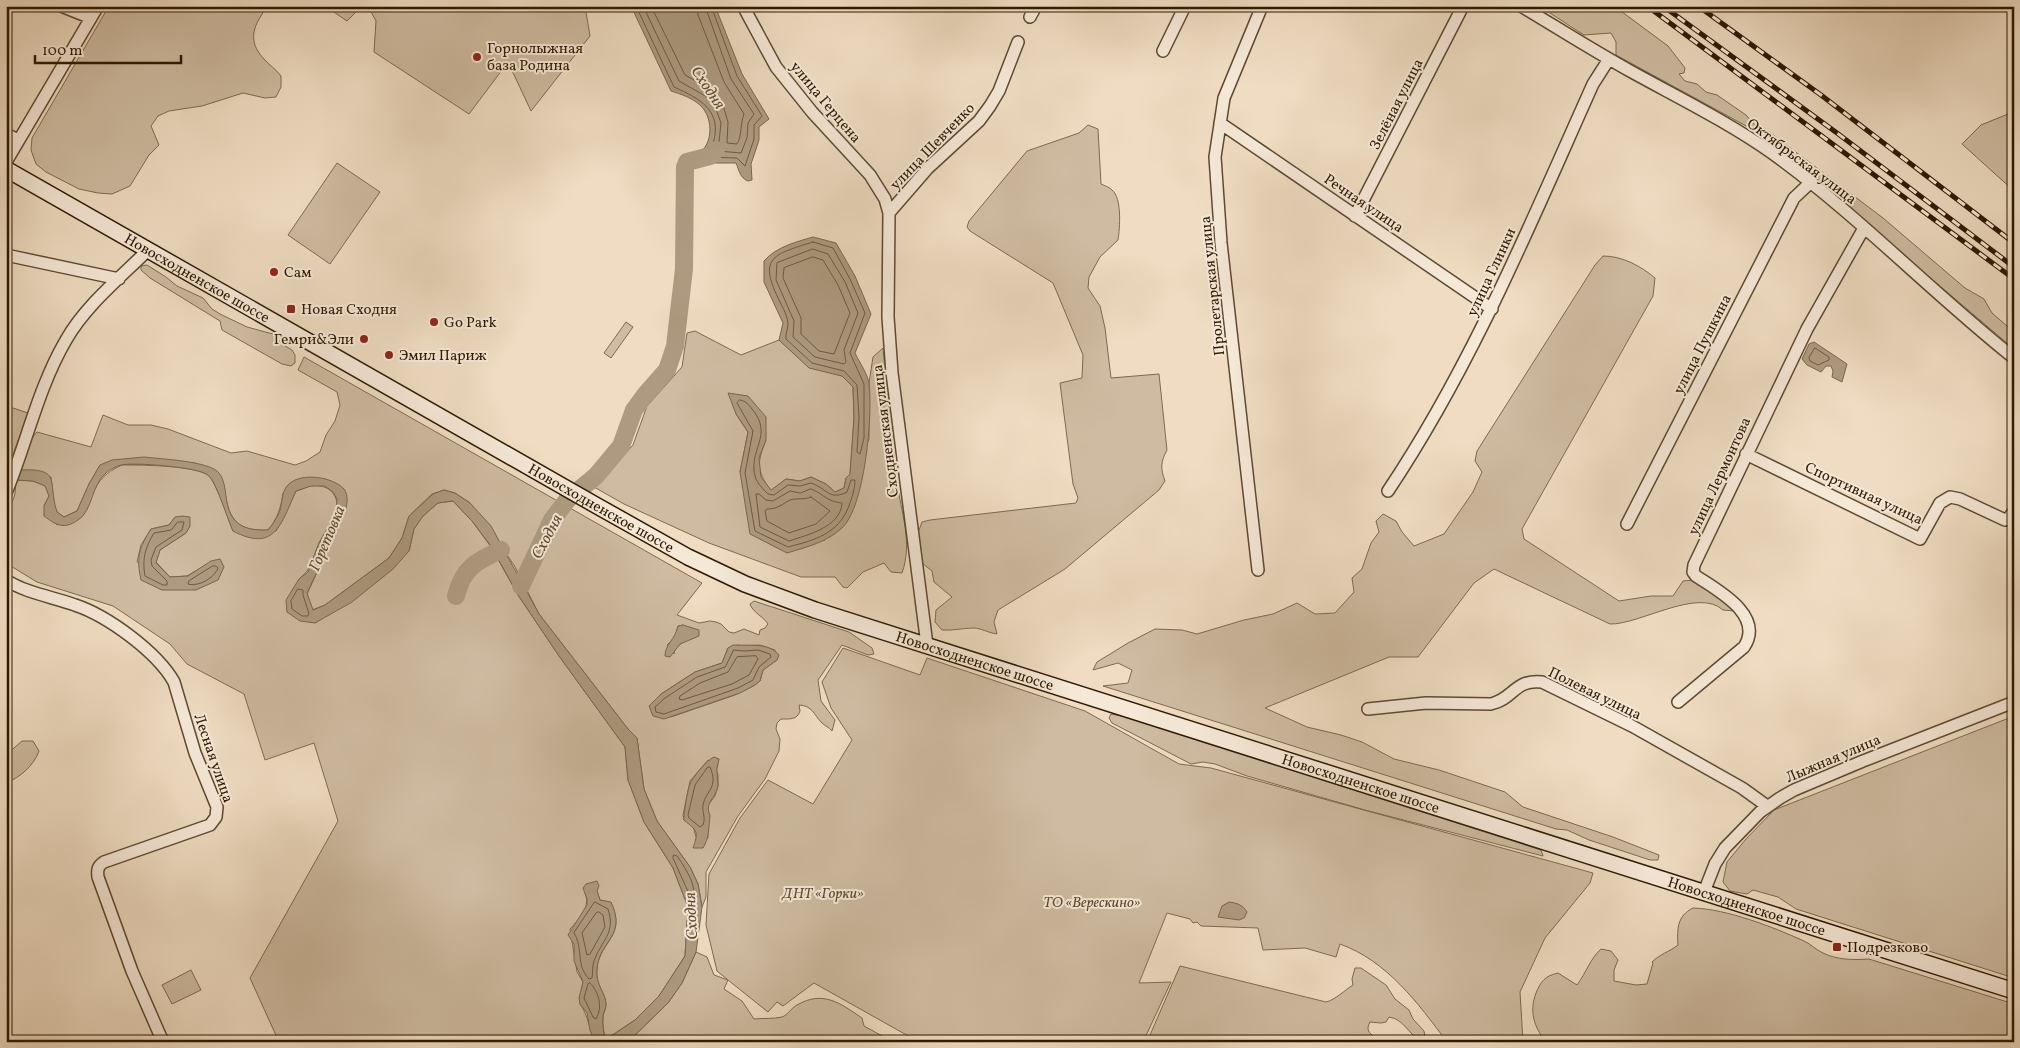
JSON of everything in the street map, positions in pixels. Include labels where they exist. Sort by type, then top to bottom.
[{"type":"main road","name":"Новосходненское шоссе","points":[[6,168],[599,507],[688,557],[745,584],[815,610],[2014,991]]},
{"type":"street","points":[[60,6],[91,18]]},
{"type":"street","points":[[6,162],[98,6]]},
{"type":"street","name":"улица Герцена","points":[[743,6],[776,67],[812,112],[870,175],[885,199],[889,214]]},
{"type":"street","points":[[1163,51],[1186,6]]},
{"type":"street","name":"Пролетарская улица","points":[[1258,570],[1221,243],[1215,157],[1224,98],[1262,6]]},
{"type":"street","name":"Зелёная улица","points":[[1356,216],[1463,6]]},
{"type":"street","name":"Октябрьская улица","points":[[1521,6],[1609,59],[1738,130],[1810,183],[1864,228],[1968,322],[2014,358]]},
{"type":"street","name":"улица Шевченко","points":[[889,214],[928,168],[979,120],[990,106],[999,91],[1018,42]]},
{"type":"street","name":"улица Глинки","points":[[1388,490],[1431,423],[1492,308],[1593,84],[1609,59]]},
{"type":"street","name":"Речная улица","points":[[1220,123],[1492,308]]},
{"type":"street","points":[[6,134],[18,140]]},
{"type":"street","name":"улица Пушкина","points":[[1627,524],[1794,198],[1810,183]]},
{"type":"street","name":"Сходненская улица","points":[[889,214],[888,318],[892,373],[927,645]]},
{"type":"street","name":"улица Лермонтова","points":[[1678,702],[1748,642],[1748,626],[1744,614],[1738,606],[1696,576],[1693,572],[1694,566],[1746,454],[1808,329],[1864,228]]},
{"type":"street","points":[[7,490],[44,386],[67,338],[89,309],[148,250]]},
{"type":"street","points":[[6,255],[119,279]]},
{"type":"street","name":"Спортивная улица","points":[[1746,454],[1920,539],[1940,503],[1950,497],[1960,499],[2001,518],[2011,515]]},
{"type":"street","name":"Лесная улица","points":[[6,580],[21,588],[78,605],[104,618],[116,625],[169,672],[174,682],[195,753],[217,807],[216,817],[210,825],[99,865],[98,877],[132,971],[163,1042]]},
{"type":"street","name":"Полевая улица","points":[[1368,710],[1426,703],[1499,703],[1520,684],[1542,682],[1632,726],[1742,788],[1767,806]]},
{"type":"street","name":"Лыжная улица","points":[[1704,892],[1715,864],[1725,848],[1767,806],[1814,781],[2014,702]]},
{"type":"green space","points":[[115,6],[268,6],[256,26],[254,39],[258,52],[281,76],[281,87],[276,97],[265,98],[243,93],[202,106],[169,111],[158,116],[151,126],[159,145],[149,155],[130,186],[112,194],[79,189],[46,172],[36,164],[31,150],[32,138],[106,11],[113,10]]},
{"type":"green space","points":[[325,6],[356,6],[355,13],[347,21]]},
{"type":"green space","name":"Горнолыжная база Родина","points":[[368,6],[585,6],[590,36],[531,111],[508,62],[469,114],[374,52],[376,21]]},
{"type":"green space","points":[[1539,6],[1614,6],[1668,46],[1685,68],[1684,73],[1679,74],[1685,81],[1697,84],[1706,92],[1717,95],[1746,115],[1754,124],[1764,128],[1883,218],[1965,288],[1984,299],[1992,313],[2014,332],[2014,349],[1788,157],[1748,127],[1616,55],[1616,42],[1611,33],[1584,35]]},
{"type":"green space","points":[[2014,99],[2014,191],[1962,144],[1981,125],[2008,114],[2011,102]]},
{"type":"green space","points":[[1088,125],[1098,129],[1101,184],[1110,188],[1115,194],[1119,206],[1120,221],[1118,240],[1100,257],[1089,277],[1088,288],[1100,306],[1105,328],[1111,378],[1159,374],[1167,450],[1162,465],[1165,481],[1159,490],[1065,569],[998,610],[994,622],[997,634],[974,628],[942,630],[935,622],[936,610],[952,597],[934,582],[932,571],[922,563],[918,533],[922,522],[1076,503],[1078,498],[1073,484],[1060,383],[1082,378],[1083,355],[1053,283],[970,231],[967,227],[969,221],[1027,151],[1079,133]]},
{"type":"green space","points":[[337,163],[380,192],[330,264],[288,235]]},
{"type":"green space","points":[[1603,256],[1624,260],[1655,278],[1653,296],[1522,529],[1524,539],[1619,601],[1651,596],[1673,596],[1683,581],[1694,580],[1730,601],[1734,611],[1723,610],[1712,604],[1699,603],[1668,609],[1622,623],[1610,624],[1494,569],[1474,583],[1418,657],[1389,657],[1265,708],[1307,727],[1362,742],[1394,759],[1439,770],[1505,792],[1523,807],[1613,837],[1659,855],[1658,860],[1650,860],[1589,840],[1567,830],[1556,829],[1103,686],[1128,683],[1132,670],[1118,663],[1093,670],[1097,662],[1155,629],[1182,630],[1197,634],[1244,620],[1273,614],[1297,603],[1315,614],[1335,613],[1354,592],[1352,578],[1362,569],[1371,543],[1379,532],[1376,521],[1383,514],[1396,521],[1402,532],[1414,546],[1444,534],[1473,492],[1482,472],[1475,461],[1477,451],[1595,265]]},
{"type":"green space","points":[[147,265],[177,286],[203,298],[212,309],[220,314],[247,327],[273,334],[282,344],[292,350],[295,355],[295,363],[291,366],[282,364],[222,330],[220,321],[150,278],[141,270],[141,266]]},
{"type":"green space","points":[[626,322],[633,327],[611,358],[604,353]]},
{"type":"green space","points":[[695,331],[741,355],[779,340],[809,367],[842,376],[853,387],[854,418],[850,474],[846,478],[844,488],[835,492],[826,484],[811,477],[800,481],[786,479],[771,491],[760,472],[761,455],[766,440],[736,414],[748,432],[740,472],[824,541],[869,439],[869,383],[873,357],[883,348],[897,482],[906,539],[905,562],[902,573],[891,572],[884,563],[863,572],[847,588],[843,587],[835,577],[801,577],[709,543],[624,504],[594,487],[633,445],[647,406],[682,367],[687,333]]},
{"type":"green space","points":[[304,357],[702,583],[677,615],[699,623],[716,622],[729,632],[734,633],[744,629],[759,635],[760,630],[768,624],[751,607],[750,604],[754,601],[849,632],[872,648],[874,654],[868,655],[842,645],[818,680],[821,701],[835,720],[832,731],[810,709],[799,705],[800,711],[797,716],[781,719],[777,723],[776,729],[780,739],[779,751],[765,779],[738,816],[706,872],[706,897],[702,907],[698,884],[690,867],[657,821],[644,789],[637,738],[539,614],[514,565],[470,503],[455,493],[444,490],[432,494],[409,516],[402,538],[389,558],[325,605],[312,610],[307,594],[345,512],[326,479],[283,493],[278,512],[271,526],[268,530],[257,530],[240,525],[235,520],[228,506],[224,486],[195,463],[100,465],[77,511],[64,517],[57,512],[54,503],[51,477],[20,470],[31,439],[37,432],[91,447],[103,415],[128,425],[151,425],[168,429],[231,453],[247,451],[295,465],[306,461],[320,452],[326,435],[335,421],[340,405],[337,392],[298,370]],"holes":[[[683,625],[694,638],[688,639],[675,648],[674,654],[667,645],[675,637],[678,626]],[[738,645],[760,645],[775,650],[777,660],[763,670],[760,681],[735,695],[671,717],[649,706],[661,694],[695,672],[722,663],[728,648]],[[708,760],[718,765],[716,770],[718,786],[715,796],[708,805],[708,838],[696,837],[693,826],[684,820],[683,815],[690,781]]]},
{"type":"green space","points":[[13,408],[28,413],[6,474],[6,411]]},
{"type":"green space","points":[[122,465],[155,466],[182,468],[204,473],[210,477],[216,488],[233,531],[276,531],[296,491],[310,486],[327,488],[332,492],[337,501],[335,517],[319,543],[310,567],[299,579],[315,623],[409,551],[414,529],[423,516],[438,503],[453,501],[472,521],[491,547],[518,595],[559,656],[625,747],[628,780],[644,822],[673,868],[688,907],[685,956],[659,996],[635,1020],[605,1040],[603,1014],[606,1001],[598,980],[597,968],[599,959],[611,938],[616,923],[611,903],[600,900],[597,891],[585,893],[585,908],[570,929],[577,972],[583,982],[580,1004],[587,1017],[595,1042],[279,1042],[250,978],[338,821],[314,743],[265,760],[244,694],[187,664],[170,644],[113,606],[37,582],[9,565],[6,560],[6,519],[15,494],[16,480],[33,481],[46,486],[49,496],[44,506],[57,525],[86,511],[98,483],[114,469]],"holes":[[[175,517],[190,526],[186,533],[160,550],[156,562],[170,577],[187,576],[211,562],[196,590],[137,562],[141,545],[151,529],[169,525]]]},
{"type":"green space","name":"ДНТ «Горки»","points":[[843,648],[920,675],[927,658],[1085,711],[1179,764],[1211,768],[1593,873],[1590,883],[1545,938],[1520,992],[1523,1042],[1447,1042],[1413,998],[1387,972],[1357,951],[1340,944],[1336,957],[1305,948],[1263,950],[1258,928],[1201,926],[1197,922],[1193,923],[1190,919],[1167,913],[1139,983],[1171,982],[1143,1042],[919,1042],[814,983],[783,1006],[777,1002],[768,1012],[717,971],[706,925],[709,874],[740,818],[768,780],[813,804],[852,740],[831,708],[822,682]]},
{"type":"green space","points":[[1111,714],[1541,850],[1543,856],[1365,810],[1247,776],[1215,764],[1203,762],[1191,764],[1112,723],[1109,718]]},
{"type":"green space","points":[[2014,716],[2014,978],[1796,909],[1778,897],[1753,890],[1747,894],[1730,891],[1723,882],[1727,862],[1774,810]]},
{"type":"green space","points":[[22,741],[33,741],[39,751],[34,761],[26,770],[6,783],[6,755]]},
{"type":"green space","points":[[1693,908],[1735,915],[1764,925],[1804,941],[1820,952],[1834,957],[1869,959],[2014,1004],[2014,1042],[1545,1041],[1535,1024],[1533,1013],[1536,993],[1544,980],[1558,973],[1577,985],[1601,949],[1611,951],[1618,960],[1614,970],[1614,981],[1636,985],[1647,984],[1652,962],[1678,945],[1681,919]]},
{"type":"green space","points":[[696,952],[707,957],[714,975],[728,980],[724,989],[742,1001],[754,1019],[782,1017],[795,1006],[806,1001],[815,999],[831,1000],[862,1018],[864,1026],[884,1037],[899,1042],[626,1042],[668,1003],[682,983]]},
{"type":"green space","points":[[1180,966],[1326,1002],[1353,985],[1352,979],[1355,968],[1361,968],[1386,985],[1395,999],[1409,1010],[1413,1019],[1424,1031],[1425,1037],[1420,1040],[1394,1018],[1389,1017],[1386,1022],[1370,1022],[1368,1029],[1373,1036],[1372,1042],[1147,1042]]},
{"type":"green space","points":[[191,970],[201,990],[172,1004],[162,985]]},
{"type":"water","points":[[631,6],[715,6],[742,74],[769,119],[759,127],[759,140],[751,164],[752,180],[748,181],[743,178],[736,163],[695,163],[694,156],[705,147],[708,140],[710,125],[708,118],[700,105],[686,96],[671,91]]},
{"type":"water","points":[[813,237],[836,243],[855,276],[871,314],[855,353],[869,384],[870,416],[862,481],[850,517],[842,528],[830,537],[816,544],[787,553],[750,534],[740,472],[748,432],[736,414],[728,393],[748,396],[766,417],[766,440],[759,458],[761,477],[771,490],[786,479],[800,481],[811,477],[826,484],[835,492],[844,488],[846,478],[850,474],[854,418],[853,387],[842,376],[809,368],[779,340],[783,323],[764,282],[764,261],[769,256],[787,246]]},
{"type":"water","points":[[1814,342],[1847,364],[1842,382],[1832,377],[1833,371],[1831,366],[1826,366],[1821,372],[1807,365],[1802,359],[1809,344]]},
{"type":"water","name":"Горетовка","points":[[144,457],[196,463],[214,469],[222,478],[230,513],[238,524],[251,529],[268,530],[279,513],[285,490],[295,480],[309,477],[325,479],[333,481],[344,489],[347,497],[345,512],[307,593],[313,610],[325,605],[389,558],[402,538],[409,516],[433,494],[444,490],[455,493],[470,503],[491,526],[539,614],[637,738],[644,789],[657,821],[690,867],[698,884],[702,907],[696,952],[682,983],[668,1003],[632,1038],[626,1042],[595,1042],[590,1030],[587,1013],[580,1004],[579,998],[583,982],[574,961],[574,944],[568,935],[587,905],[583,888],[586,884],[597,881],[599,886],[597,891],[600,900],[611,902],[615,913],[616,923],[614,930],[599,959],[597,968],[598,980],[606,1000],[603,1014],[605,1040],[635,1020],[659,996],[685,956],[688,907],[673,868],[644,822],[628,780],[625,747],[559,656],[518,595],[491,546],[472,521],[453,501],[438,503],[423,516],[414,529],[409,551],[393,569],[352,602],[315,623],[300,621],[287,612],[286,600],[299,579],[308,572],[319,543],[336,513],[337,499],[333,492],[325,486],[311,486],[296,491],[281,524],[275,532],[267,537],[258,539],[233,531],[211,479],[202,472],[166,466],[121,465],[107,472],[102,477],[83,516],[73,523],[64,526],[52,522],[44,516],[44,506],[49,496],[45,486],[33,481],[16,480],[20,470],[34,470],[48,474],[51,479],[57,512],[64,517],[77,511],[100,465],[112,460]]},
{"type":"water","points":[[175,517],[190,517],[190,526],[186,533],[160,550],[156,563],[170,577],[188,576],[211,561],[220,559],[224,567],[218,580],[196,590],[162,590],[141,580],[140,553],[151,529],[169,525]]},
{"type":"water","points":[[683,625],[699,630],[699,636],[680,644],[670,657],[665,656],[665,652],[678,626]]},
{"type":"water","points":[[733,645],[764,646],[779,655],[777,660],[763,670],[760,681],[740,693],[664,719],[653,716],[649,706],[661,694],[695,672],[722,663],[728,648]]},
{"type":"water","points":[[714,757],[719,759],[717,770],[718,786],[708,807],[710,815],[708,837],[703,848],[693,848],[696,832],[684,820],[688,791],[691,781]]},
{"type":"water","points":[[1229,902],[1244,908],[1247,912],[1244,918],[1239,920],[1218,917],[1222,906]]},
{"type":"waterway","name":"Сходня","points":[[521,586],[552,520],[568,499],[596,476],[621,446],[634,410],[667,370],[675,346],[684,269],[685,167],[687,162],[710,156],[716,150]]},
{"type":"waterway","points":[[456,596],[462,579],[467,572],[484,558],[501,550]]},
{"type":"railway","points":[[1647,6],[2014,279]]},
{"type":"railway","points":[[1663,6],[1837,133],[2014,267]]},
{"type":"railway","points":[[1698,6],[1821,95],[2014,243]]},
{"type":"place","name":"Горнолыжная база Родина","points":[[477,57]]},
{"type":"place","name":"Сам","points":[[274,272]]},
{"type":"place","name":"Новая Сходня","points":[[291,309]]},
{"type":"place","name":"Go Park","points":[[434,322]]},
{"type":"place","name":"Гемри&Эли","points":[[364,339]]},
{"type":"place","name":"Эмил Париж","points":[[389,355]]},
{"type":"place","name":"Подрезково","points":[[1837,947]]},
{"type":"park label","name":"ТО «Верескино»","points":[[1092,902]]}]
